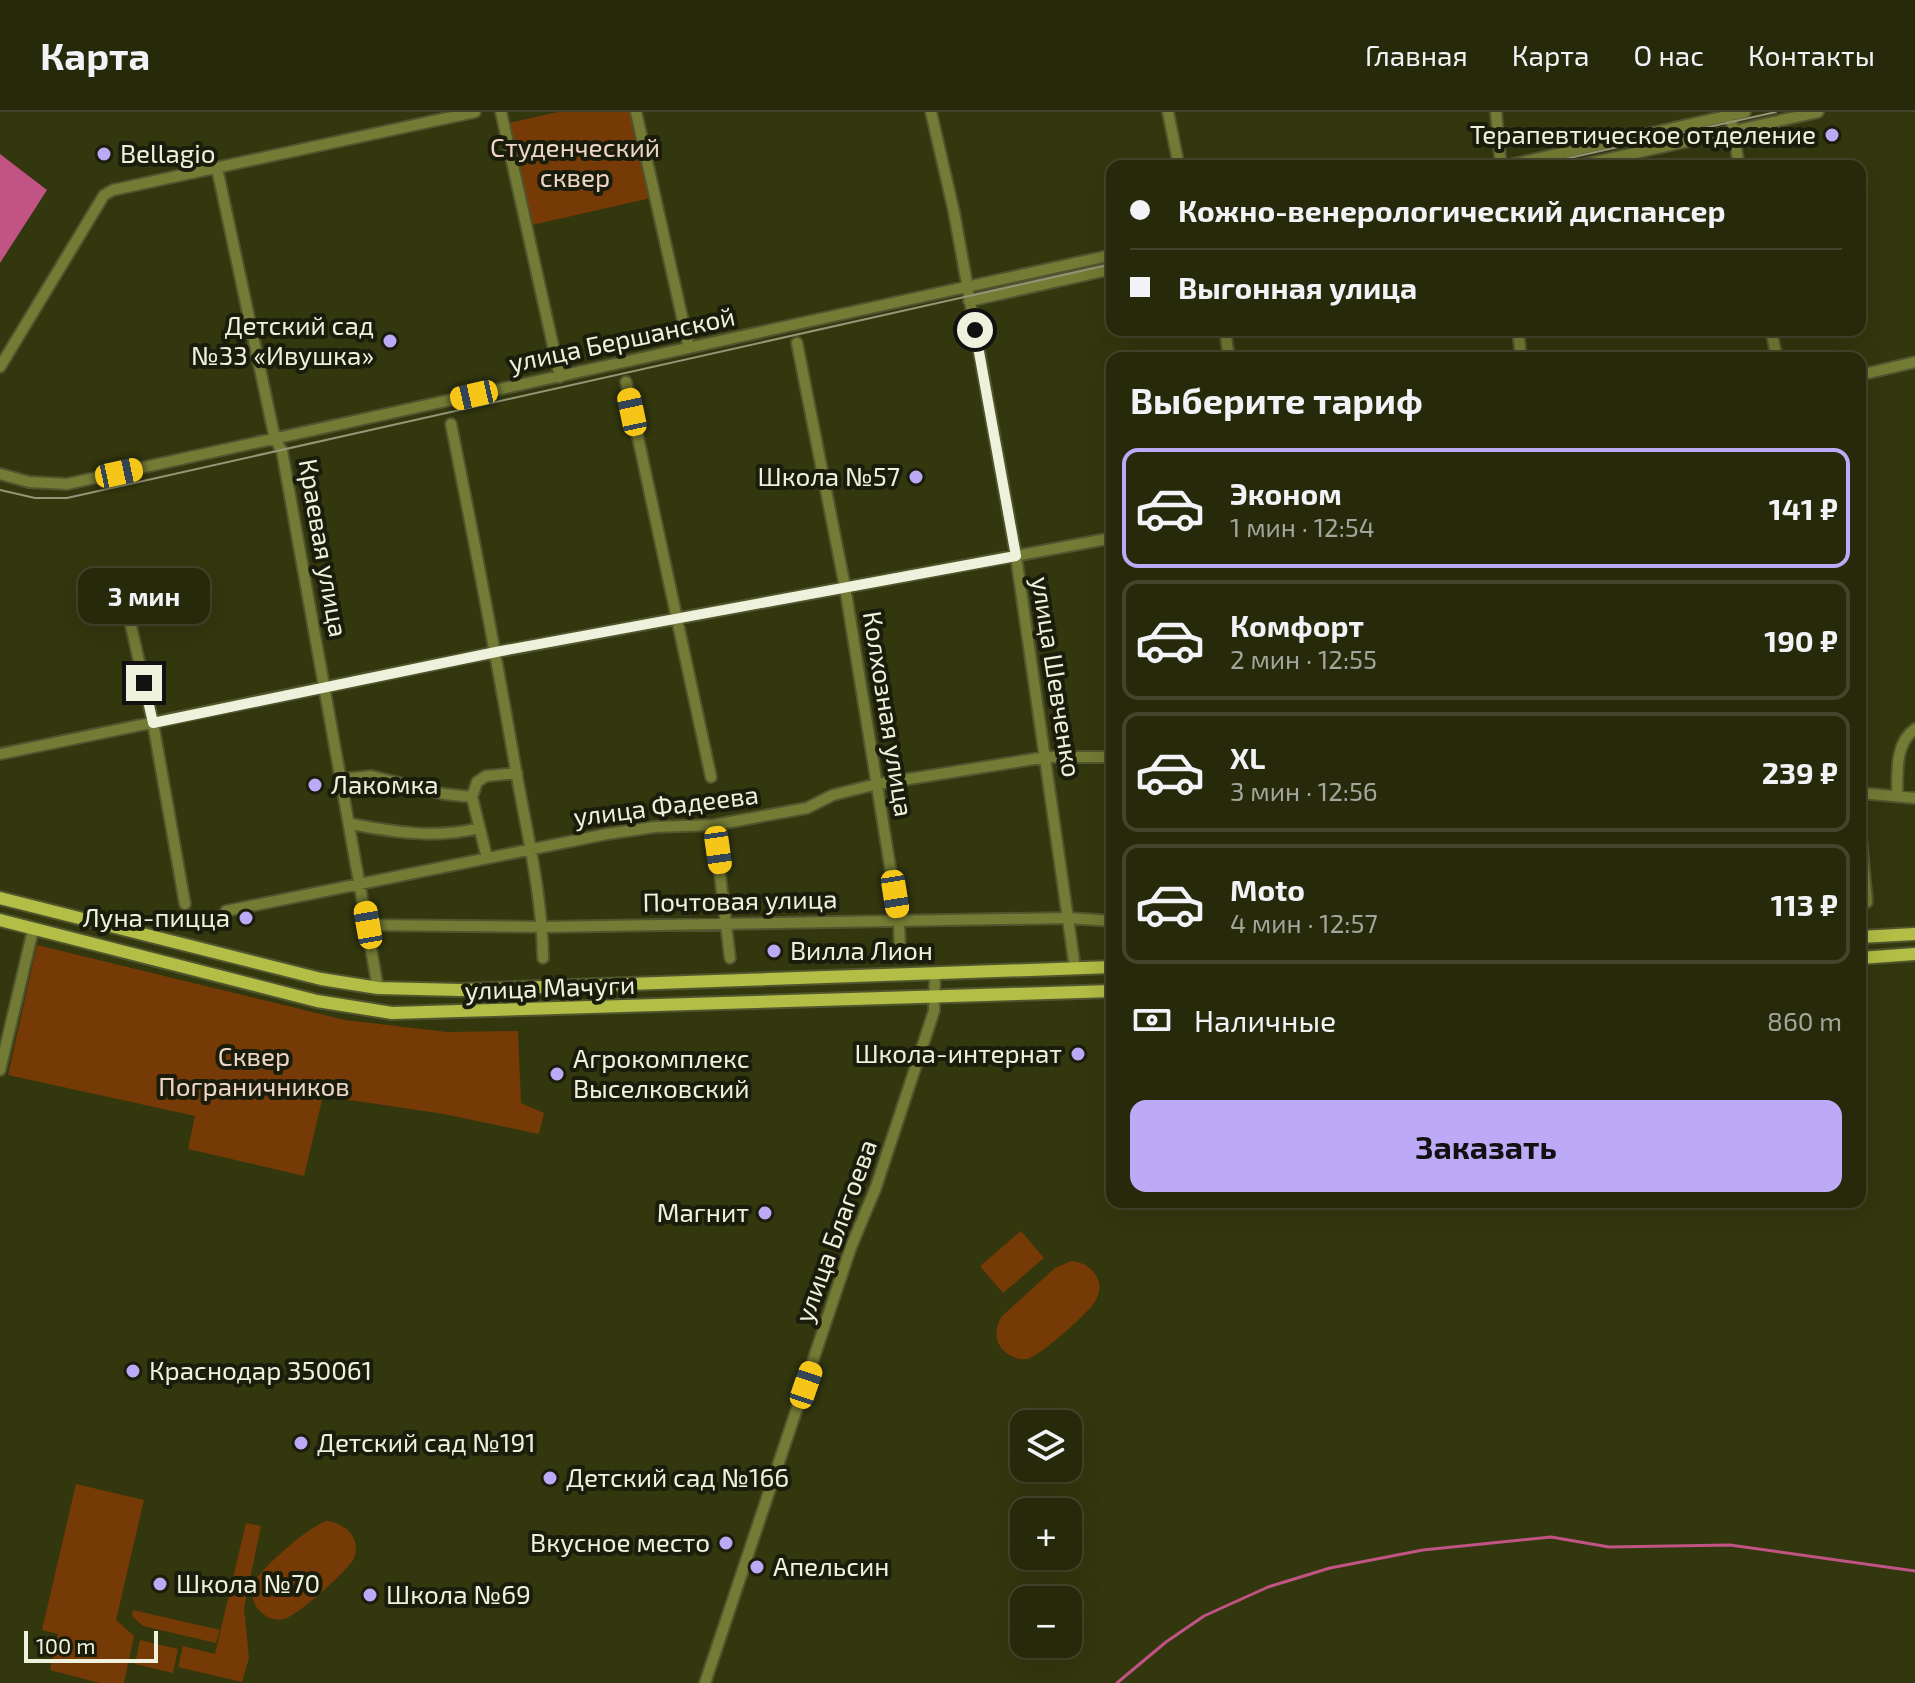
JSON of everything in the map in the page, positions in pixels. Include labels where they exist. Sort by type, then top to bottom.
[{"type":"main road","name":"улица Мачуги","points":[[0,898],[231,958],[321,979],[378,988],[491,989],[1106,967]]},
{"type":"main road","name":"улица Мачуги","points":[[0,920],[317,1001],[392,1013],[1106,991]]},
{"type":"main road","points":[[1866,937],[1909,934],[1914,950],[1866,957]]},
{"type":"street","points":[[0,367],[104,195],[113,190],[475,112]]},
{"type":"street","points":[[501,112],[560,377]]},
{"type":"street","points":[[636,112],[689,348]]},
{"type":"street","name":"улица Шевченко","points":[[931,112],[954,212],[1016,556],[1075,968]]},
{"type":"street","points":[[1168,112],[1178,160]]},
{"type":"street","points":[[1496,112],[1502,160]]},
{"type":"street","points":[[1529,160],[1745,112]]},
{"type":"street","points":[[1604,160],[1818,112]]},
{"type":"street","points":[[1730,114],[1738,160]]},
{"type":"street","name":"Краевая улица","points":[[217,168],[275,439],[282,451],[378,988]]},
{"type":"street","name":"улица Бершанской","points":[[0,474],[29,482],[67,484],[1106,256]]},
{"type":"street","points":[[969,301],[1106,270]]},
{"type":"street","name":"Колхозная улица","points":[[797,343],[845,587],[899,922],[900,952]]},
{"type":"street","points":[[1866,374],[1915,362]]},
{"type":"street","points":[[626,382],[711,777]]},
{"type":"street","points":[[451,424],[531,847],[543,927],[543,958]]},
{"type":"street","points":[[0,754],[496,652],[1106,539]]},
{"type":"street","points":[[122,586],[153,723],[185,904]]},
{"type":"street","points":[[1897,796],[1899,751],[1904,739],[1915,729]]},
{"type":"street","name":"улица Фадеева","points":[[226,911],[531,847],[654,827],[714,825],[807,808],[833,795],[877,784],[1047,757],[1106,757]]},
{"type":"street","points":[[487,858],[472,797],[477,782],[486,776],[517,773]]},
{"type":"street","points":[[343,779],[371,776],[444,794],[472,797]]},
{"type":"street","points":[[1866,793],[1915,798]]},
{"type":"street","points":[[351,824],[388,832],[443,834],[479,828]]},
{"type":"street","points":[[714,825],[730,958]]},
{"type":"street","points":[[1866,891],[1867,902]]},
{"type":"street","name":"Почтовая улица","points":[[368,925],[543,927],[1069,918],[1106,921]]},
{"type":"street","points":[[0,1070],[33,930]]},
{"type":"street","name":"улица Благоева","points":[[705,1683],[851,1247],[876,1187],[934,1011],[935,974]]},
{"type":"green space","name":"Студенческий сквер","points":[[558,112],[632,112],[651,198],[532,225],[509,123]]},
{"type":"green space","name":"Сквер Пограничников","points":[[37,945],[345,1020],[447,1032],[518,1031],[521,1103],[544,1113],[539,1134],[444,1114],[323,1096],[304,1176],[188,1149],[195,1116],[8,1075]]},
{"type":"green space","points":[[1021,1231],[1044,1258],[1003,1293],[980,1266]]},
{"type":"green space","points":[[1071,1261],[1095,1273],[1099,1286],[1096,1300],[1042,1351],[1027,1359],[1008,1354],[997,1339],[1001,1317],[1055,1268]]},
{"type":"green space","points":[[76,1484],[144,1500],[116,1620],[134,1636],[124,1683],[100,1683],[50,1670],[58,1634],[42,1630]]},
{"type":"green space","points":[[327,1521],[340,1525],[351,1534],[356,1546],[353,1560],[321,1593],[290,1616],[277,1620],[266,1616],[253,1599],[252,1592],[258,1577],[299,1538]]},
{"type":"green space","points":[[246,1523],[261,1526],[244,1608],[249,1658],[242,1682],[178,1667],[183,1646],[215,1654]]},
{"type":"green space","points":[[133,1610],[220,1630],[216,1643],[143,1626],[132,1616]]},
{"type":"green space","points":[[140,1640],[178,1649],[173,1673],[135,1664]]},
{"type":"shaded area","points":[[0,154],[47,190],[0,263]]},
{"type":"waterway","points":[[1117,1683],[1166,1642],[1204,1616],[1268,1587],[1330,1568],[1423,1550],[1551,1537],[1609,1547],[1730,1545],[1915,1571]]},
{"type":"tram line","points":[[1560,160],[1776,112]]},
{"type":"tram line","points":[[0,490],[35,498],[67,498],[1106,265]]},
{"type":"place","name":"Терапевтическое отделение","points":[[1832,135]]},
{"type":"place","name":"Bellagio","points":[[104,154]]},
{"type":"place","name":"Детский сад №33 «Ивушка»","points":[[390,341]]},
{"type":"place","name":"Школа №57","points":[[916,477]]},
{"type":"place","name":"Лакомка","points":[[315,785]]},
{"type":"place","name":"Луна-пицца","points":[[246,918]]},
{"type":"place","name":"Вилла Лион","points":[[774,951]]},
{"type":"place","name":"Школа-интернат","points":[[1078,1054]]},
{"type":"place","name":"Агрокомплекс Выселковский","points":[[557,1074]]},
{"type":"place","name":"Магнит","points":[[765,1213]]},
{"type":"place","name":"Краснодар 350061","points":[[133,1371]]},
{"type":"place","name":"Детский сад №191","points":[[301,1443]]},
{"type":"place","name":"Детский сад №166","points":[[550,1478]]},
{"type":"place","name":"Вкусное место","points":[[726,1543]]},
{"type":"place","name":"Апельсин","points":[[757,1567]]},
{"type":"place","name":"Школа №70","points":[[160,1584]]},
{"type":"place","name":"Школа №69","points":[[370,1595]]},
{"type":"route","points":[[144,683],[153,723],[496,652],[1016,556],[975,330]]}]
